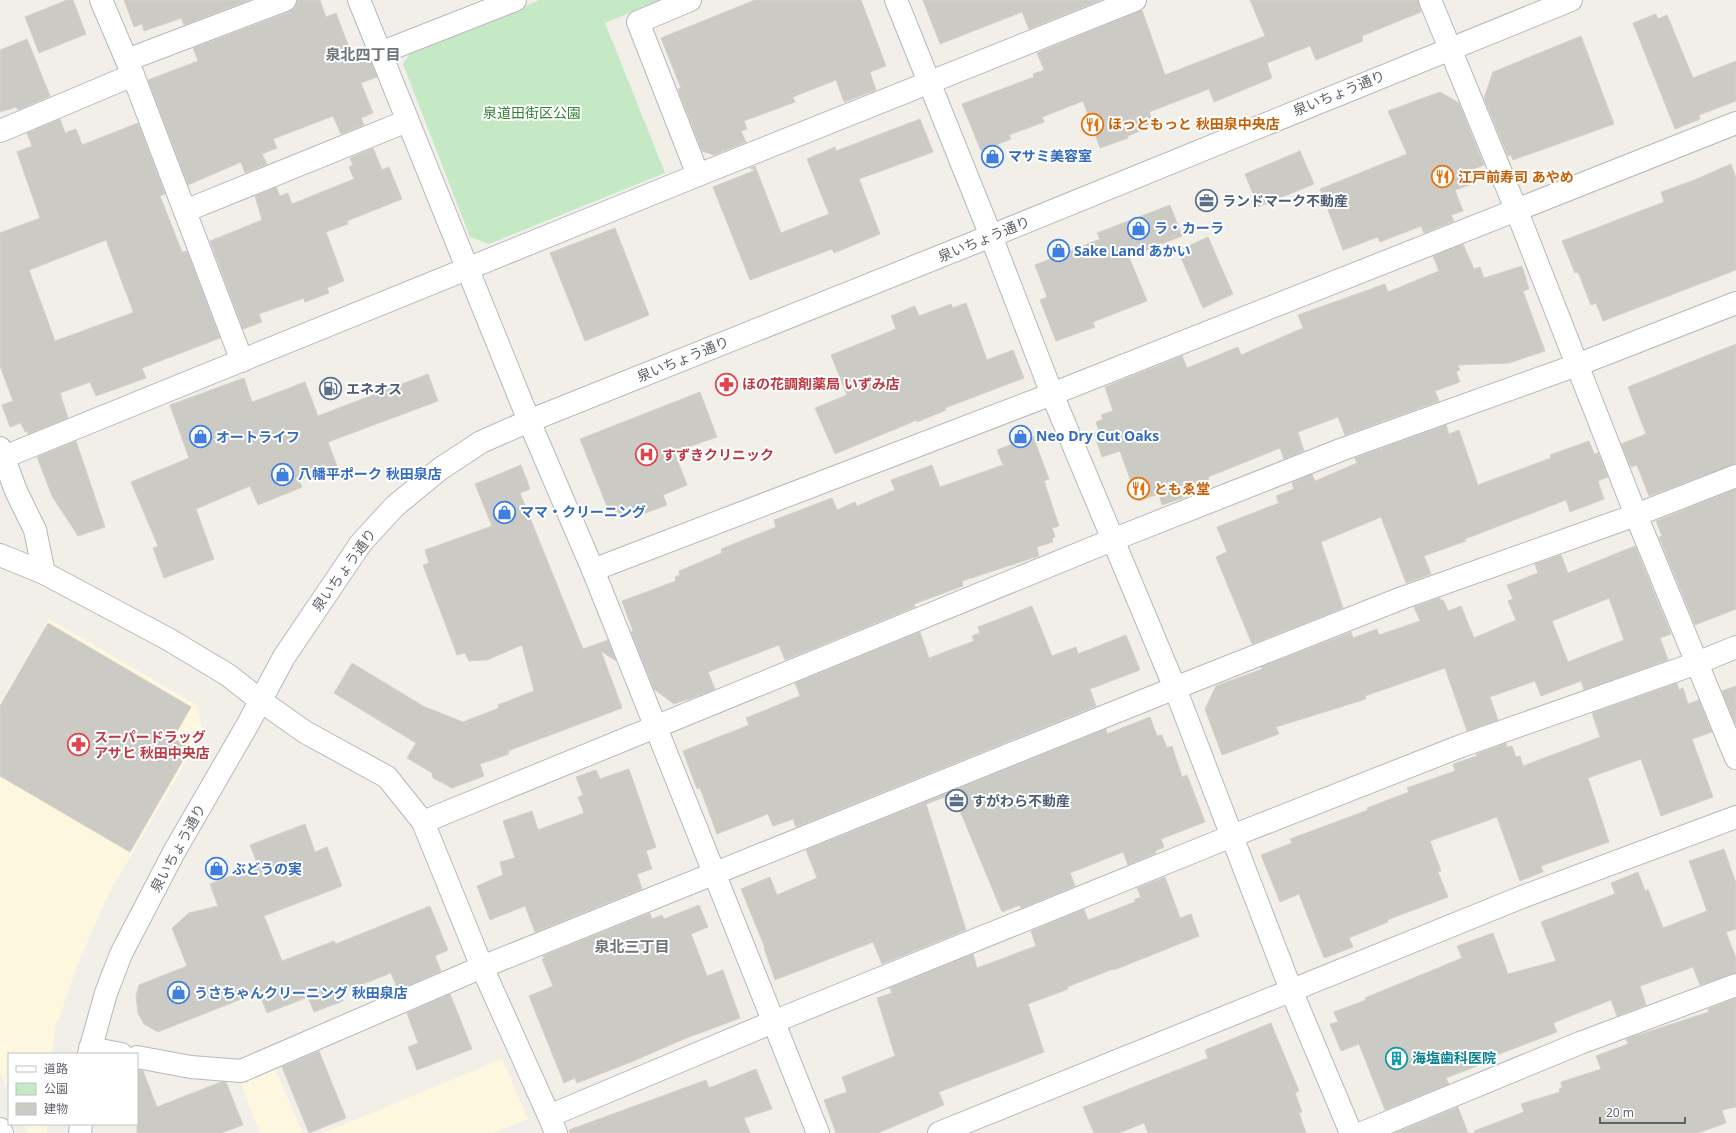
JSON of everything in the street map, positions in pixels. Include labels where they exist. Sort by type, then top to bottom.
[{"type":"street","points":[[101,0],[130,68],[242,361]]},
{"type":"street","points":[[0,131],[130,68],[285,0]]},
{"type":"street","points":[[359,0],[529,421],[593,570],[818,1133]]},
{"type":"street","points":[[380,53],[515,0]]},
{"type":"street","points":[[690,0],[638,22],[698,175]]},
{"type":"street","points":[[896,0],[991,236],[1052,394],[1175,688],[1291,990],[1351,1133]]},
{"type":"street","points":[[44,573],[35,530],[16,491],[2,452],[242,361],[698,175],[929,84],[1135,0]]},
{"type":"street","points":[[1430,0],[1516,209],[1636,515],[1736,758]]},
{"type":"street","name":"泉いちょう通り","points":[[90,1051],[106,993],[121,954],[174,852],[261,701],[284,657],[361,543],[395,506],[446,465],[481,442],[529,421],[991,236],[1571,0]]},
{"type":"street","points":[[185,211],[407,121]]},
{"type":"street","points":[[593,570],[1052,394],[1736,123]]},
{"type":"street","points":[[423,822],[1112,540],[1343,449],[1577,365],[1736,303]]},
{"type":"street","points":[[138,1057],[190,1067],[242,1071],[482,966],[1175,688],[1402,598],[1636,515],[1736,476]]},
{"type":"street","points":[[0,555],[44,573],[168,639],[228,675],[261,701],[305,732],[387,777],[423,822],[482,966],[552,1124],[773,1022],[1232,836],[1460,746],[1697,663],[1736,647]]},
{"type":"street","points":[[939,1133],[1522,897],[1736,817]]},
{"type":"street","points":[[1362,1133],[1580,1042],[1736,985]]},
{"type":"street","points":[[90,1051],[111,1053]]},
{"type":"street","points":[[0,1129],[2,1133]]},
{"type":"shaded area","points":[[49,619],[197,705],[203,732],[108,895],[78,963],[55,1030],[52,1053],[8,1053],[8,1090],[0,1072],[0,703]]},
{"type":"shaded area","points":[[502,1059],[528,1119],[493,1133],[323,1133]]},
{"type":"shaded area","points":[[274,1067],[303,1133],[260,1133],[240,1082]]},
{"type":"shaded area","points":[[24,1125],[47,1125],[47,1133],[28,1133]]},
{"type":"green space","name":"泉道田街区公園","points":[[540,0],[660,0],[605,23],[665,173],[489,244],[470,237],[403,64],[412,51]]},
{"type":"building","points":[[67,0],[73,0],[86,34],[39,53],[25,17]]},
{"type":"building","points":[[124,0],[250,0],[184,25],[181,18],[144,31],[142,24],[134,27]]},
{"type":"building","points":[[297,0],[320,0],[326,17],[336,13],[351,53],[365,47],[377,77],[361,83],[373,113],[361,118],[364,125],[341,134],[333,116],[273,139],[277,148],[262,154],[267,164],[245,173],[241,162],[188,185],[148,80],[198,61],[193,48],[289,12],[295,8]]},
{"type":"building","points":[[755,0],[861,0],[886,66],[870,72],[876,90],[844,102],[836,80],[793,97],[795,102],[744,121],[747,129],[741,131],[746,142],[714,155],[702,151],[678,89],[681,88],[661,38]]},
{"type":"building","points":[[923,0],[1101,0],[1029,29],[1022,12],[940,44]]},
{"type":"building","points":[[1250,0],[1418,0],[1421,12],[1362,36],[1363,41],[1316,60],[1310,46],[1267,63],[1272,78],[1214,102],[1209,89],[1149,112],[1154,125],[1128,136],[1128,138],[1100,148],[1083,101],[1042,117],[1044,122],[1009,135],[1011,139],[981,151],[962,104],[1034,77],[1033,74],[1044,70],[1037,53],[1142,10],[1165,75],[1265,36]]},
{"type":"building","points":[[1656,14],[1658,19],[1667,15],[1693,78],[1736,61],[1736,101],[1699,115],[1700,119],[1675,129],[1633,23]]},
{"type":"building","points":[[1581,36],[1614,124],[1513,160],[1511,155],[1508,156],[1484,98],[1493,72]]},
{"type":"building","points":[[27,39],[50,96],[18,110],[16,107],[0,112],[0,50]]},
{"type":"building","points":[[1440,92],[1459,103],[1484,165],[1468,171],[1472,184],[1455,190],[1463,211],[1451,215],[1454,221],[1424,233],[1421,226],[1380,242],[1378,237],[1343,250],[1320,189],[1407,154],[1388,111]]},
{"type":"building","points":[[60,119],[65,133],[76,129],[82,145],[138,123],[165,194],[160,196],[182,252],[187,251],[220,338],[142,368],[146,378],[96,396],[90,382],[60,393],[68,418],[28,434],[27,431],[25,432],[21,423],[10,427],[2,405],[13,401],[0,366],[0,233],[40,218],[17,152],[32,146],[27,133]],"holes":[[[106,240],[133,311],[132,313],[55,341],[29,270]]]},
{"type":"building","points":[[920,119],[933,152],[859,179],[880,234],[834,253],[832,249],[750,280],[713,187],[756,170],[750,168],[755,166],[781,233],[829,214],[807,159],[835,147],[836,151]]},
{"type":"building","points":[[373,148],[382,170],[389,167],[402,199],[347,221],[348,224],[326,232],[344,281],[327,288],[329,293],[305,302],[304,298],[259,314],[262,322],[243,329],[210,241],[262,220],[255,196],[276,187],[280,196],[288,193],[292,204],[354,179],[349,167],[353,165],[350,158]]},
{"type":"building","points":[[1300,151],[1314,184],[1258,207],[1245,174]]},
{"type":"building","points":[[1731,164],[1736,178],[1736,270],[1603,321],[1596,303],[1591,305],[1578,272],[1575,273],[1562,241],[1664,202],[1661,192],[1692,181]]},
{"type":"building","points":[[1170,205],[1182,236],[1129,257],[1147,301],[1093,322],[1095,327],[1056,341],[1040,300],[1047,297],[1035,265],[1100,239],[1097,233]]},
{"type":"building","points":[[615,228],[649,315],[585,341],[550,253]]},
{"type":"building","points":[[1208,237],[1233,294],[1203,308],[1178,251]]},
{"type":"building","points":[[1463,244],[1474,269],[1480,267],[1484,278],[1522,266],[1529,289],[1523,291],[1545,351],[1509,363],[1458,365],[1460,370],[1456,372],[1460,382],[1435,391],[1439,401],[1345,435],[1338,417],[1298,432],[1304,451],[1284,459],[1280,448],[1208,477],[1209,479],[1191,485],[1194,494],[1162,505],[1159,494],[1138,501],[1120,451],[1102,457],[1094,433],[1099,431],[1096,422],[1103,419],[1101,415],[1113,411],[1105,387],[1182,356],[1187,368],[1238,347],[1241,355],[1303,328],[1298,315],[1385,284],[1388,292],[1439,271],[1433,256]]},
{"type":"building","points":[[966,303],[987,360],[1013,350],[1024,378],[945,408],[946,410],[917,422],[917,420],[835,454],[815,408],[847,395],[831,355],[896,329],[891,316],[915,306],[919,316],[951,304],[953,308]]},
{"type":"building","points":[[1736,344],[1736,464],[1649,496],[1637,465],[1631,467],[1621,444],[1646,434],[1628,387]]},
{"type":"building","points":[[428,374],[438,401],[328,442],[337,466],[299,480],[302,487],[258,505],[250,486],[196,509],[214,559],[164,578],[153,548],[158,546],[131,482],[189,458],[170,405],[244,378],[252,402],[305,382],[318,416]]},
{"type":"building","points":[[700,392],[717,437],[674,452],[687,485],[663,495],[667,505],[638,516],[635,510],[612,519],[580,439]]},
{"type":"building","points":[[1446,425],[1449,434],[1459,430],[1478,485],[1551,458],[1550,455],[1589,441],[1594,454],[1598,453],[1608,477],[1598,481],[1604,499],[1570,512],[1566,500],[1465,539],[1466,541],[1424,556],[1431,574],[1406,583],[1381,517],[1321,542],[1343,608],[1252,644],[1216,557],[1227,552],[1217,527],[1279,503],[1276,496],[1294,489],[1292,483],[1312,474],[1315,481],[1357,463],[1355,458]]},
{"type":"building","points":[[1033,436],[1049,479],[1044,481],[1059,526],[1052,528],[1055,537],[1052,538],[1053,542],[1037,547],[1039,556],[962,581],[963,586],[914,604],[915,607],[785,660],[779,645],[708,672],[715,689],[704,694],[674,704],[654,689],[631,632],[633,631],[622,601],[676,581],[675,577],[680,575],[679,571],[722,553],[721,549],[776,527],[774,520],[832,498],[837,510],[855,502],[857,506],[895,490],[891,480],[932,465],[940,487],[1003,465],[997,450]]},
{"type":"building","points":[[76,441],[105,527],[78,536],[52,496],[37,457]]},
{"type":"building","points":[[521,465],[530,489],[520,493],[583,649],[608,640],[616,661],[601,651],[622,708],[508,751],[509,754],[480,764],[484,776],[452,788],[433,778],[432,773],[407,758],[416,743],[334,693],[352,663],[423,706],[463,722],[499,708],[498,705],[534,691],[522,645],[487,660],[469,661],[465,653],[457,655],[423,565],[429,563],[425,550],[492,526],[475,484]]},
{"type":"building","points":[[1736,489],[1736,609],[1695,625],[1659,537],[1662,536],[1656,521]]},
{"type":"building","points":[[1635,546],[1671,634],[1660,638],[1668,660],[1584,690],[1581,681],[1541,696],[1535,681],[1490,697],[1498,720],[1467,731],[1445,668],[1365,696],[1366,699],[1276,727],[1279,734],[1222,755],[1205,709],[1216,686],[1262,669],[1261,667],[1351,632],[1353,638],[1377,629],[1379,635],[1420,621],[1414,607],[1440,598],[1441,601],[1443,600],[1448,611],[1461,606],[1474,638],[1516,620],[1508,601],[1513,599],[1507,585],[1538,573],[1535,564],[1561,555],[1568,573]],"holes":[[[1609,598],[1624,640],[1568,662],[1552,621]]]},
{"type":"building","points":[[1032,606],[1052,656],[1076,647],[1078,654],[1126,635],[1140,670],[1090,689],[1096,706],[796,827],[793,819],[773,826],[768,814],[717,834],[700,788],[697,789],[683,751],[749,725],[746,718],[800,696],[795,683],[920,632],[929,658],[974,641],[972,636],[980,633],[978,627]]},
{"type":"building","points":[[48,623],[191,707],[173,738],[190,748],[130,852],[0,776],[0,706]]},
{"type":"building","points":[[1677,683],[1679,690],[1683,688],[1688,704],[1699,700],[1712,732],[1692,739],[1713,797],[1661,816],[1641,759],[1588,778],[1609,842],[1541,866],[1543,872],[1520,881],[1497,817],[1430,841],[1441,871],[1438,872],[1448,897],[1387,920],[1388,922],[1349,938],[1353,947],[1324,958],[1299,894],[1280,902],[1261,855],[1292,843],[1290,839],[1368,810],[1367,808],[1409,792],[1407,788],[1455,771],[1453,764],[1477,756],[1476,754],[1506,743],[1507,747],[1512,746],[1516,757],[1520,756],[1523,766],[1600,737],[1592,713]]},
{"type":"building","points":[[1736,686],[1736,723],[1735,724],[1722,691]]},
{"type":"building","points":[[1150,717],[1157,736],[1162,735],[1167,748],[1172,746],[1182,777],[1187,775],[1205,822],[1161,839],[1164,847],[1155,851],[1156,853],[1128,865],[1123,852],[1070,873],[1075,886],[1021,908],[1020,905],[1002,912],[953,794],[926,804],[966,930],[882,964],[873,942],[775,980],[765,948],[741,889],[770,877],[777,895],[817,878],[806,850],[1106,729],[1107,734]]},
{"type":"building","points":[[629,769],[656,847],[646,851],[652,869],[637,874],[642,889],[535,932],[525,906],[490,920],[477,886],[503,875],[500,862],[515,858],[503,821],[532,811],[538,830],[584,813],[578,797],[583,795],[576,777],[596,770],[600,779]]},
{"type":"building","points":[[305,824],[315,852],[327,847],[342,886],[264,916],[282,961],[334,941],[336,944],[430,906],[448,950],[435,956],[441,971],[398,990],[391,973],[340,993],[343,1001],[314,1012],[308,997],[267,1013],[259,992],[158,1032],[144,1024],[138,1013],[136,996],[139,985],[187,966],[172,928],[189,913],[218,906],[210,884],[258,866],[250,845]]},
{"type":"building","points":[[1724,849],[1736,883],[1736,929],[1726,932],[1736,958],[1736,973],[1700,985],[1693,967],[1640,986],[1646,1005],[1617,1016],[1611,1000],[1553,1023],[1557,1032],[1489,1058],[1490,1061],[1446,1078],[1449,1084],[1385,1110],[1359,1044],[1341,1051],[1330,1024],[1338,1022],[1334,1012],[1366,1000],[1365,998],[1462,958],[1457,946],[1493,933],[1508,974],[1556,961],[1541,922],[1615,894],[1611,883],[1638,872],[1645,891],[1648,889],[1663,928],[1707,911],[1689,861]]},
{"type":"building","points":[[1165,877],[1180,918],[1191,914],[1199,936],[1067,987],[1068,989],[1028,1004],[1044,1052],[939,1092],[944,1105],[878,1133],[836,1133],[824,1100],[847,1092],[842,1077],[895,1056],[877,998],[892,993],[890,988],[973,954],[977,968],[1036,946],[1031,931],[1084,909],[1088,920],[1135,902],[1134,900],[1141,897],[1137,888]]},
{"type":"building","points":[[699,905],[708,927],[691,934],[707,976],[723,970],[740,1018],[684,1039],[577,1083],[575,1078],[564,1083],[529,996],[553,986],[542,959],[544,958],[543,956],[650,913],[652,919],[662,915],[664,919]]},
{"type":"building","points":[[450,994],[472,1049],[417,1070],[408,1047],[418,1043],[407,1013]]},
{"type":"building","points":[[1736,998],[1736,1107],[1722,1110],[1726,1123],[1698,1133],[1475,1133],[1474,1131],[1524,1112],[1521,1104],[1560,1092],[1559,1089],[1562,1088],[1561,1082],[1601,1069],[1596,1056],[1628,1044],[1626,1039],[1709,1012],[1708,1009]]},
{"type":"building","points":[[1271,1023],[1299,1091],[1295,1093],[1302,1112],[1299,1113],[1306,1133],[1148,1133],[1144,1123],[1119,1133],[1094,1133],[1083,1107],[1208,1058],[1205,1050]]},
{"type":"building","points":[[319,1051],[346,1118],[309,1133],[282,1067]]},
{"type":"building","points":[[756,1069],[772,1109],[744,1118],[750,1133],[570,1133],[569,1130],[706,1080],[709,1088]]},
{"type":"building","points":[[138,1070],[143,1071],[157,1107],[221,1082],[226,1082],[243,1125],[221,1133],[137,1133]]},
{"type":"building","points":[[1458,1107],[1468,1133],[1395,1133]]},
{"type":"place","name":"ほっともっと 秋田泉中央店","points":[[1092,124]]},
{"type":"place","name":"マサミ美容室","points":[[993,156]]},
{"type":"place","name":"江戸前寿司 あやめ","points":[[1443,177]]},
{"type":"place","name":"ランドマーク不動産","points":[[1206,201]]},
{"type":"place","name":"ラ・カーラ","points":[[1139,228]]},
{"type":"place","name":"Sake Land あかい","points":[[1058,251]]},
{"type":"place","name":"ほの花調剤薬局 いずみ店","points":[[726,384]]},
{"type":"place","name":"エネオス","points":[[331,389]]},
{"type":"place","name":"Neo Dry Cut Oaks","points":[[1020,436]]},
{"type":"place","name":"オートライフ","points":[[201,437]]},
{"type":"place","name":"すずきクリニック","points":[[647,455]]},
{"type":"place","name":"八幡平ポーク 秋田泉店","points":[[282,474]]},
{"type":"place","name":"ともゑ堂","points":[[1139,489]]},
{"type":"place","name":"ママ・クリーニング","points":[[505,512]]},
{"type":"place","name":"スーパードラッグ アサヒ 秋田中央店","points":[[79,745]]},
{"type":"place","name":"すがわら不動産","points":[[956,801]]},
{"type":"place","name":"ぶどうの実","points":[[217,869]]},
{"type":"place","name":"うさちゃんクリーニング 秋田泉店","points":[[179,993]]},
{"type":"place","name":"海塩歯科医院","points":[[1397,1058]]},
{"type":"district","name":"泉北四丁目","points":[[363,55]]},
{"type":"district","name":"泉北三丁目","points":[[632,947]]}]
